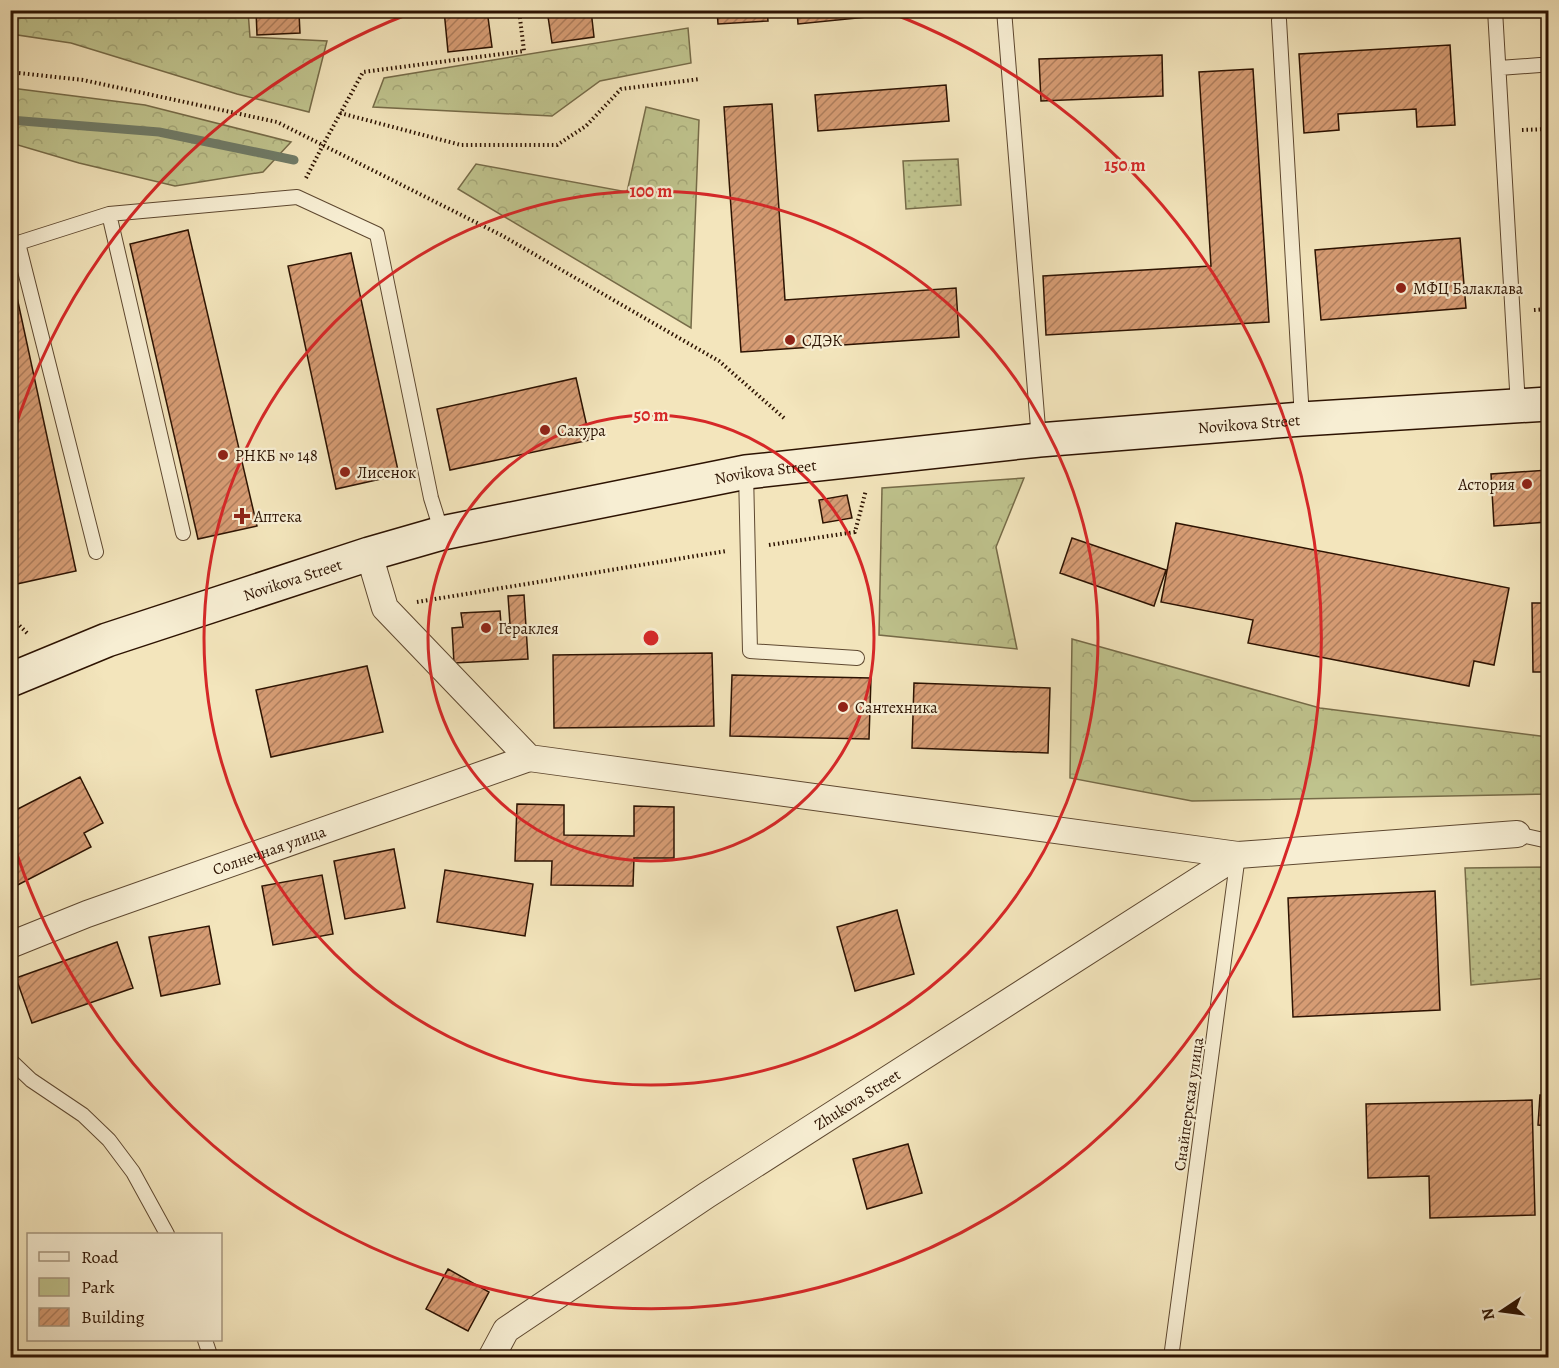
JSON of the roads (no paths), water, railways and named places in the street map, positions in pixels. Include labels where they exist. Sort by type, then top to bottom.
[{"type":"main road","name":"Novikova Street","points":[[10,680],[108,640],[442,532],[746,472],[1040,440],[1533,405]]},
{"type":"street","points":[[369,554],[385,608],[529,758],[1238,855],[1517,834]]},
{"type":"street","name":"Солнечная улица","points":[[10,945],[87,914],[529,758]]},
{"type":"street","name":"Zhukova Street","points":[[490,1358],[506,1330],[717,1189],[1238,855]]},
{"type":"lane","points":[[1004,10],[1040,440]]},
{"type":"lane","points":[[1495,10],[1498,68],[1533,405]]},
{"type":"lane","points":[[1279,20],[1302,420]]},
{"type":"lane","points":[[1498,68],[1540,66]]},
{"type":"lane","points":[[96,552],[18,243],[109,214],[297,197],[377,234],[431,498],[442,532]]},
{"type":"lane","points":[[109,214],[183,533]]},
{"type":"lane","points":[[746,472],[750,651],[857,658]]},
{"type":"lane","points":[[1517,834],[1548,841]]},
{"type":"lane","name":"Снайперская улица","points":[[1171,1358],[1238,855]]},
{"type":"lane","points":[[10,1060],[31,1080],[83,1115],[109,1140],[133,1172],[166,1233]]},
{"type":"lane","points":[[205,1341],[210,1358]]},
{"type":"waterway","points":[[10,120],[159,132],[294,160]]},
{"type":"place","name":"МФЦ Балаклава","points":[[1401,288]]},
{"type":"place","name":"СДЭК","points":[[790,340]]},
{"type":"place","name":"Сакура","points":[[545,430]]},
{"type":"place","name":"РНКБ № 148","points":[[223,455]]},
{"type":"place","name":"Лисенок","points":[[345,472]]},
{"type":"place","name":"Астория","points":[[1527,484]]},
{"type":"place","name":"Аптека","points":[[242,516]]},
{"type":"place","name":"Гераклея","points":[[486,628]]},
{"type":"place","name":"Сантехника","points":[[843,707]]}]
